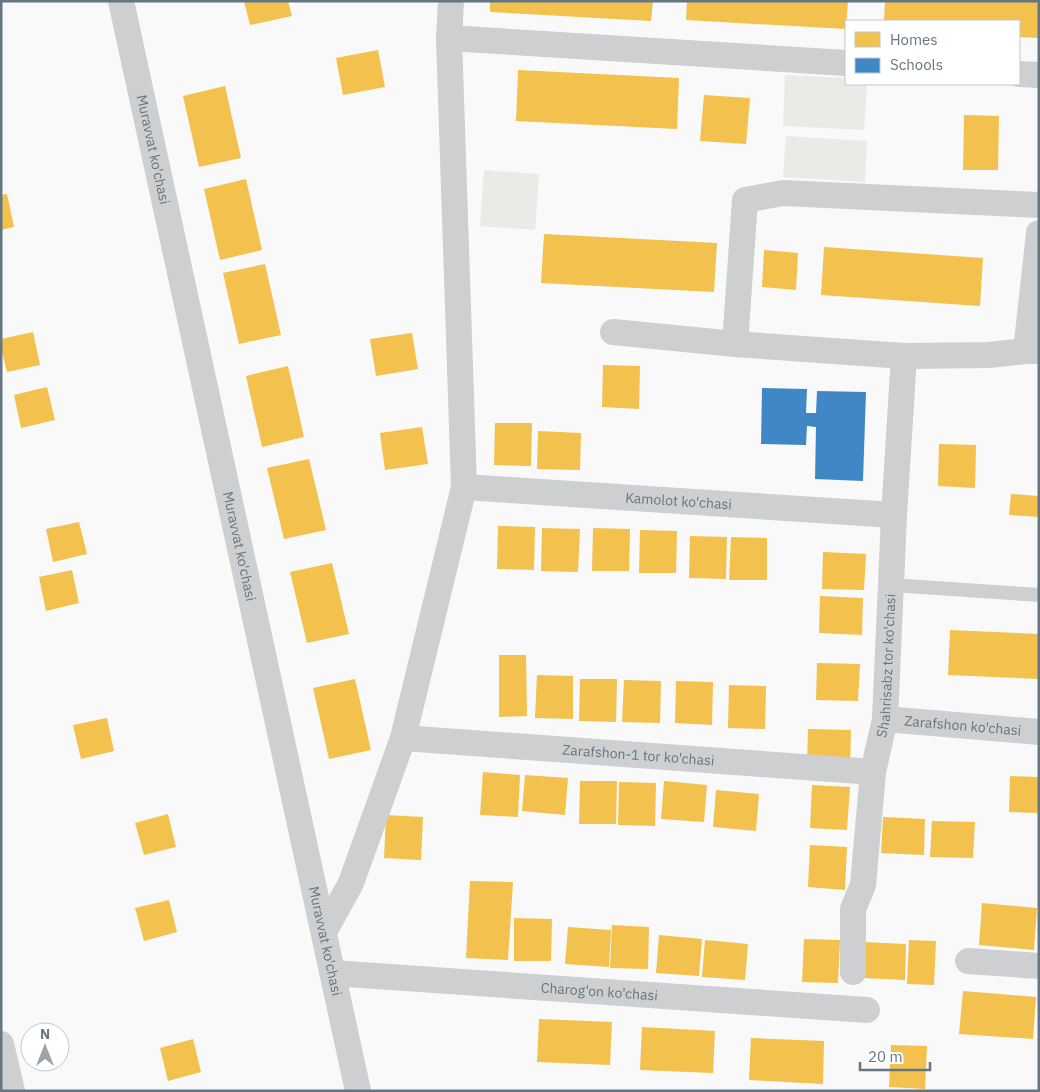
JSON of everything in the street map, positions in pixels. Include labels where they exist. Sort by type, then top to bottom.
[{"type":"street","name":"Muravvat ko'chasi","points":[[121,1],[358,1091]]},
{"type":"street","points":[[324,932],[351,883],[403,738],[464,487],[449,38],[451,1]]},
{"type":"street","points":[[449,38],[845,63]]},
{"type":"street","points":[[1020,74],[1039,75]]},
{"type":"street","points":[[735,344],[745,200],[783,193],[1039,205]]},
{"type":"street","points":[[613,332],[735,344],[904,356],[989,355],[1032,351],[1039,233]]},
{"type":"street","name":"Shahrisabz tor ko'chasi","points":[[853,972],[853,909],[864,885],[873,772],[885,719],[894,515],[904,356]]},
{"type":"street","name":"Kamolot ko'chasi","points":[[464,487],[894,515]]},
{"type":"street","name":"Zarafshon ko'chasi","points":[[885,719],[1039,732]]},
{"type":"street","name":"Zarafshon-1 tor ko'chasi","points":[[403,738],[873,772]]},
{"type":"street","points":[[968,961],[1039,966]]},
{"type":"street","name":"Charog'on ko'chasi","points":[[332,973],[867,1010]]},
{"type":"street","points":[[1,1044],[12,1091]]},
{"type":"lane","points":[[891,585],[1039,595]]},
{"type":"shaded area","points":[[785,75],[845,78],[845,85],[867,85],[864,130],[783,126]]},
{"type":"shaded area","points":[[786,136],[867,141],[865,182],[783,177]]},
{"type":"shaded area","points":[[484,170],[539,174],[535,230],[480,226]]},
{"type":"building: Homes","points":[[244,1],[288,1],[292,16],[250,25]]},
{"type":"building: Homes","points":[[490,1],[653,1],[651,21],[490,12]]},
{"type":"building: Homes","points":[[687,1],[848,1],[845,29],[686,20]]},
{"type":"building: Homes","points":[[885,1],[1039,1],[1039,38],[1020,37],[1020,20],[884,20]]},
{"type":"building: Homes","points":[[378,50],[385,87],[343,95],[336,58]]},
{"type":"building: Homes","points":[[518,70],[679,78],[677,129],[516,121]]},
{"type":"building: Homes","points":[[225,86],[241,158],[199,167],[183,96]]},
{"type":"building: Homes","points":[[704,95],[750,98],[746,144],[700,141]]},
{"type":"building: Homes","points":[[964,115],[999,116],[998,170],[963,170]]},
{"type":"building: Homes","points":[[246,179],[262,250],[220,260],[204,189]]},
{"type":"building: Homes","points":[[7,194],[14,227],[1,230],[1,195]]},
{"type":"building: Homes","points":[[544,234],[717,243],[714,292],[541,283]]},
{"type":"building: Homes","points":[[824,247],[983,258],[980,306],[821,295]]},
{"type":"building: Homes","points":[[764,250],[798,253],[796,290],[762,287]]},
{"type":"building: Homes","points":[[265,264],[281,335],[239,344],[223,273]]},
{"type":"building: Homes","points":[[33,332],[40,365],[7,372],[1,348],[1,339]]},
{"type":"building: Homes","points":[[412,333],[418,369],[376,376],[370,339]]},
{"type":"building: Homes","points":[[603,365],[640,366],[639,409],[602,407]]},
{"type":"building: Homes","points":[[288,366],[304,437],[262,447],[246,376]]},
{"type":"building: Homes","points":[[47,387],[55,420],[21,428],[14,395]]},
{"type":"building: Homes","points":[[495,423],[532,423],[531,466],[494,465]]},
{"type":"building: Homes","points":[[422,427],[428,464],[385,470],[380,433]]},
{"type":"building: Homes","points":[[538,431],[581,433],[580,470],[537,469]]},
{"type":"building: Homes","points":[[939,444],[976,445],[975,488],[938,486]]},
{"type":"building: Homes","points":[[309,459],[326,530],[284,539],[267,468]]},
{"type":"building: Homes","points":[[1011,494],[1039,496],[1039,517],[1009,515]]},
{"type":"building: Homes","points":[[79,522],[87,554],[53,562],[46,529]]},
{"type":"building: Homes","points":[[498,526],[535,527],[534,570],[497,569]]},
{"type":"building: Homes","points":[[542,528],[580,529],[578,572],[541,571]]},
{"type":"building: Homes","points":[[593,528],[630,529],[629,571],[592,571]]},
{"type":"building: Homes","points":[[640,530],[677,531],[676,573],[639,573]]},
{"type":"building: Homes","points":[[690,536],[727,537],[726,579],[689,578]]},
{"type":"building: Homes","points":[[731,537],[767,538],[767,580],[729,580]]},
{"type":"building: Homes","points":[[823,552],[866,554],[864,590],[822,589]]},
{"type":"building: Homes","points":[[332,563],[349,634],[307,643],[290,572]]},
{"type":"building: Homes","points":[[72,570],[79,603],[46,611],[39,577]]},
{"type":"building: Homes","points":[[820,596],[863,598],[862,635],[819,633]]},
{"type":"building: Homes","points":[[950,630],[1039,634],[1039,679],[948,675]]},
{"type":"building: Homes","points":[[499,655],[526,655],[527,716],[499,717]]},
{"type":"building: Homes","points":[[817,663],[860,664],[858,701],[816,700]]},
{"type":"building: Homes","points":[[537,675],[573,676],[573,719],[535,718]]},
{"type":"building: Homes","points":[[355,679],[371,750],[329,759],[313,688]]},
{"type":"building: Homes","points":[[580,679],[617,679],[616,722],[579,721]]},
{"type":"building: Homes","points":[[624,680],[661,681],[660,723],[622,722]]},
{"type":"building: Homes","points":[[676,681],[713,682],[712,725],[675,723]]},
{"type":"building: Homes","points":[[729,685],[766,686],[765,729],[728,728]]},
{"type":"building: Homes","points":[[107,718],[114,751],[81,759],[73,725]]},
{"type":"building: Homes","points":[[808,729],[851,730],[850,767],[807,765]]},
{"type":"building: Homes","points":[[483,772],[520,775],[518,817],[480,815]]},
{"type":"building: Homes","points":[[525,775],[568,778],[565,815],[522,811]]},
{"type":"building: Homes","points":[[1010,776],[1039,777],[1039,813],[1009,812]]},
{"type":"building: Homes","points":[[580,781],[617,781],[616,824],[579,824]]},
{"type":"building: Homes","points":[[664,781],[707,785],[704,822],[661,819]]},
{"type":"building: Homes","points":[[619,782],[656,783],[655,826],[618,825]]},
{"type":"building: Homes","points":[[812,785],[850,787],[847,830],[810,828]]},
{"type":"building: Homes","points":[[716,790],[759,794],[756,831],[713,827]]},
{"type":"building: Homes","points":[[168,814],[176,847],[144,855],[135,823]]},
{"type":"building: Homes","points":[[386,815],[423,817],[421,860],[384,858]]},
{"type":"building: Homes","points":[[883,817],[925,819],[924,855],[881,853]]},
{"type":"building: Homes","points":[[932,821],[975,822],[973,858],[930,857]]},
{"type":"building: Homes","points":[[810,845],[847,847],[845,890],[808,887]]},
{"type":"building: Homes","points":[[470,881],[513,882],[508,960],[466,958]]},
{"type":"building: Homes","points":[[169,900],[177,932],[144,941],[135,908]]},
{"type":"building: Homes","points":[[982,903],[1037,908],[1034,950],[979,945]]},
{"type":"building: Homes","points":[[514,918],[552,919],[551,961],[514,961]]},
{"type":"building: Homes","points":[[612,925],[649,927],[648,969],[610,968]]},
{"type":"building: Homes","points":[[568,927],[611,930],[609,967],[565,964]]},
{"type":"building: Homes","points":[[659,935],[702,939],[699,976],[656,973]]},
{"type":"building: Homes","points":[[804,939],[840,940],[838,983],[802,982]]},
{"type":"building: Homes","points":[[705,940],[748,944],[745,980],[702,977]]},
{"type":"building: Homes","points":[[909,940],[936,941],[934,985],[907,984]]},
{"type":"building: Homes","points":[[863,942],[906,944],[905,980],[862,978]]},
{"type":"building: Homes","points":[[963,991],[1036,997],[1033,1039],[959,1034]]},
{"type":"building: Homes","points":[[539,1019],[612,1022],[610,1065],[537,1062]]},
{"type":"building: Homes","points":[[642,1027],[715,1031],[713,1073],[640,1070]]},
{"type":"building: Homes","points":[[751,1038],[824,1041],[823,1084],[749,1080]]},
{"type":"building: Homes","points":[[193,1039],[201,1072],[168,1081],[160,1048]]},
{"type":"building: Homes","points":[[891,1045],[927,1046],[925,1089],[889,1087]]},
{"type":"building: Schools","points":[[762,388],[807,389],[806,413],[816,413],[817,391],[866,392],[863,481],[815,479],[816,427],[807,426],[806,445],[761,444]]}]
